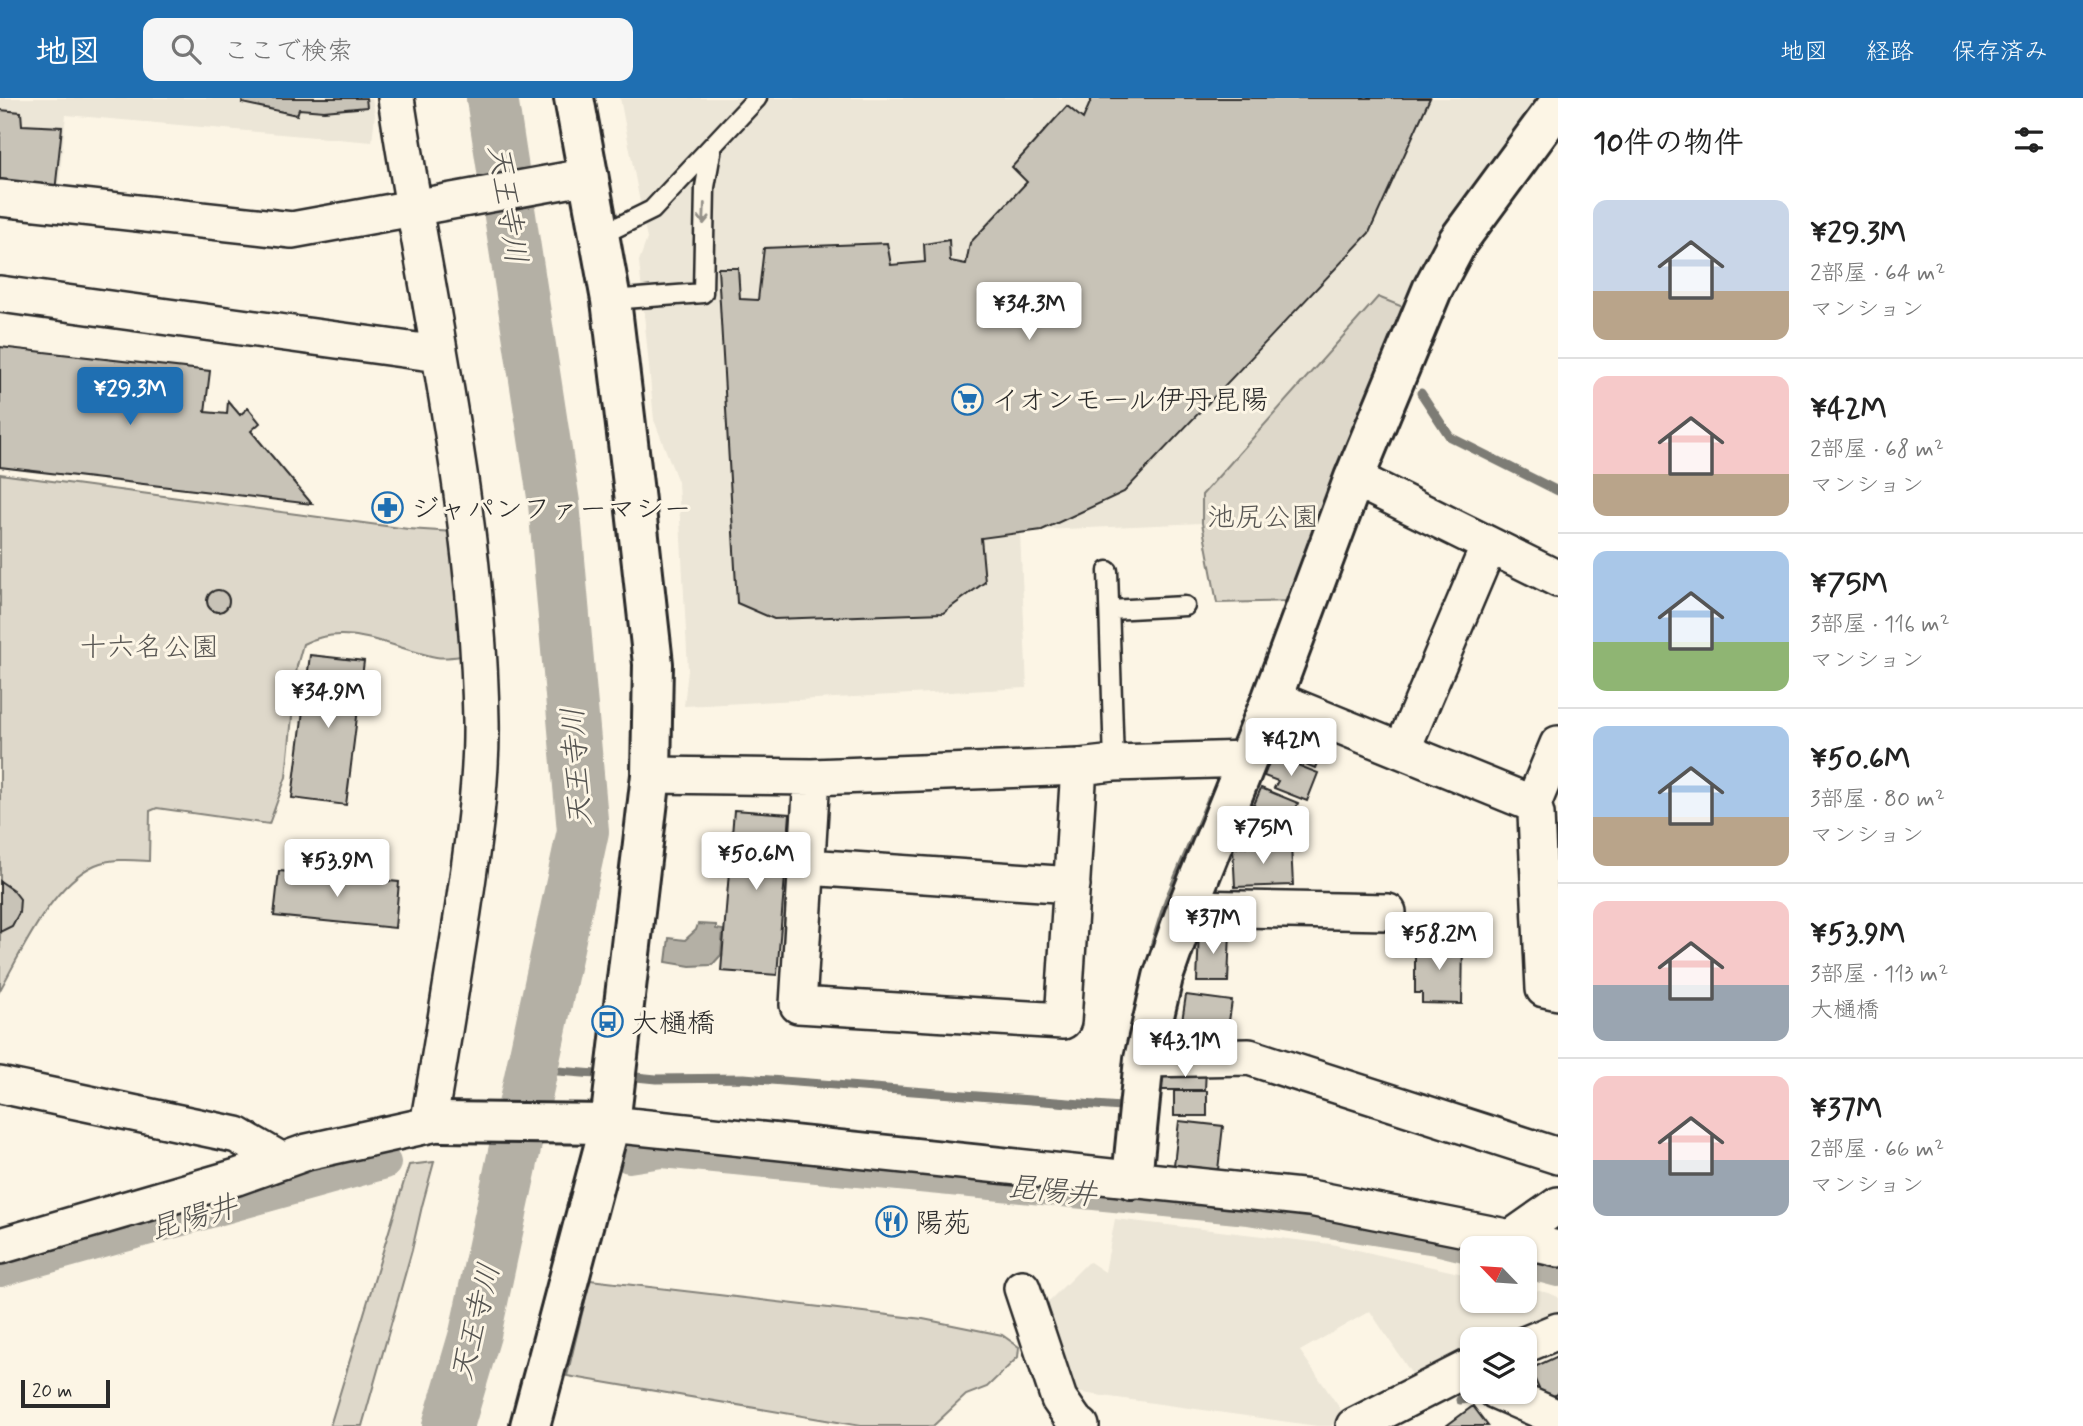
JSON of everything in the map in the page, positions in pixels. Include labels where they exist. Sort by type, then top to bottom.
[{"type":"street","points":[[396,98],[418,207],[476,605],[481,724],[473,840],[445,1030],[435,1124]]},
{"type":"street","points":[[530,1426],[596,1123],[651,775],[653,664],[611,300],[601,236],[579,178],[575,98]]},
{"type":"street","points":[[1132,1179],[1144,1059],[1163,976],[1186,908],[1272,698],[1354,478],[1432,290],[1458,241],[1558,105]]},
{"type":"street","points":[[0,198],[292,230],[579,178]]},
{"type":"street","points":[[0,294],[439,354]]},
{"type":"street","points":[[1354,478],[1558,579]]},
{"type":"street","points":[[1402,750],[1489,545]]},
{"type":"street","points":[[1272,698],[1533,804]]},
{"type":"street","points":[[1558,744],[1533,804],[1536,814],[1545,989],[1558,992]]},
{"type":"street","points":[[651,775],[812,777],[1079,767],[1114,763],[1247,760]]},
{"type":"street","points":[[812,777],[798,1005],[1063,1021],[1079,767]]},
{"type":"street","points":[[807,867],[1072,885]]},
{"type":"street","points":[[1186,908],[1388,912]]},
{"type":"street","points":[[1144,1059],[1249,1057],[1558,1156]]},
{"type":"street","points":[[0,1085],[237,1135],[282,1161]]},
{"type":"street","points":[[0,1245],[237,1177],[307,1152],[435,1124],[596,1123],[1310,1198],[1501,1236]]},
{"type":"street","points":[[1514,1236],[1558,1205]]},
{"type":"street","points":[[1537,1244],[1558,1249]]},
{"type":"street","points":[[1022,1288],[1059,1399],[1077,1425],[1081,1426]]},
{"type":"street","points":[[1537,1340],[1558,1331]]},
{"type":"street","points":[[1354,1426],[1460,1376]]},
{"type":"street","points":[[1526,1404],[1558,1418]]},
{"type":"lane","points":[[601,236],[652,210],[757,98]]},
{"type":"lane","points":[[611,300],[703,293],[705,187],[712,147]]},
{"type":"lane","points":[[1108,571],[1114,763]]},
{"type":"lane","points":[[1110,610],[1185,606]]},
{"type":"shaded area","points":[[0,98],[372,98],[375,114],[372,142],[66,115],[58,193],[0,188]]},
{"type":"shaded area","name":"イオンモール伊丹昆陽","points":[[620,98],[1543,98],[1408,309],[1378,297],[1202,495],[1202,523],[1020,533],[1027,688],[684,706],[688,670],[678,482],[654,420],[639,261],[647,239]]},
{"type":"shaded area","points":[[698,924],[716,925],[716,929],[723,930],[721,955],[712,965],[690,966],[666,962],[669,938],[685,940],[696,930]]},
{"type":"shaded area","points":[[1115,1219],[1331,1244],[1460,1273],[1460,1313],[1537,1313],[1537,1291],[1558,1297],[1558,1312],[1526,1327],[1460,1327],[1460,1358],[1415,1379],[1370,1311],[1300,1351],[1346,1417],[1331,1426],[1317,1426],[1060,1390],[1043,1307],[1087,1263],[1090,1262],[1105,1272]]},
{"type":"green space","name":"池尻公園","points":[[1378,297],[1408,309],[1296,601],[1217,603],[1202,523],[1202,495]]},
{"type":"green space","name":"十六名公園","points":[[0,474],[408,529],[455,532],[469,655],[436,657],[370,638],[353,636],[336,635],[303,644],[297,666],[286,777],[269,824],[157,808],[150,811],[149,861],[108,861],[79,874],[65,887],[40,920],[0,990]]},
{"type":"green space","points":[[434,1162],[362,1426],[330,1426],[409,1165]]},
{"type":"green space","points":[[590,1280],[923,1319],[1002,1335],[1019,1347],[1018,1357],[987,1387],[966,1395],[933,1426],[861,1426],[567,1376]]},
{"type":"building","points":[[243,98],[366,98],[367,107],[324,111],[299,109],[297,115],[242,103]]},
{"type":"building","name":"イオンモール伊丹昆陽","points":[[1092,98],[1430,98],[1369,233],[1124,492],[1042,530],[981,538],[985,582],[943,613],[774,619],[737,603],[718,268],[738,268],[740,299],[758,300],[764,248],[887,243],[891,265],[925,262],[924,244],[949,240],[950,261],[966,264],[970,243],[1027,182],[1012,167],[1067,106],[1083,119]]},
{"type":"building","points":[[0,110],[21,112],[22,125],[62,127],[55,192],[0,185]]},
{"type":"building","points":[[0,347],[210,371],[205,412],[227,414],[228,401],[240,415],[248,408],[260,423],[251,431],[312,504],[0,467]]},
{"type":"building","points":[[214,590],[222,590],[229,597],[229,605],[222,612],[214,612],[207,605],[207,597]]},
{"type":"building","points":[[310,655],[364,661],[346,805],[292,798]]},
{"type":"building","points":[[1279,725],[1298,732],[1301,727],[1327,738],[1315,768],[1288,757],[1293,746],[1274,739]]},
{"type":"building","points":[[1272,755],[1318,773],[1307,801],[1274,788],[1278,781],[1264,776]]},
{"type":"building","points":[[1261,788],[1298,803],[1283,841],[1245,826]]},
{"type":"building","points":[[734,810],[790,814],[777,975],[721,971]]},
{"type":"building","points":[[1291,845],[1293,885],[1235,887],[1233,847]]},
{"type":"building","points":[[279,871],[399,882],[395,928],[274,916]]},
{"type":"building","points":[[0,881],[20,899],[19,913],[12,926],[0,932]]},
{"type":"building","points":[[1199,930],[1230,931],[1228,982],[1197,982]]},
{"type":"building","points":[[1415,943],[1463,943],[1462,1004],[1422,1003],[1422,993],[1415,993]]},
{"type":"building","points":[[1186,995],[1232,1001],[1225,1048],[1179,1041]]},
{"type":"building","points":[[1171,1068],[1206,1068],[1205,1090],[1162,1090],[1162,1077]]},
{"type":"building","points":[[1174,1091],[1207,1091],[1207,1116],[1174,1116]]},
{"type":"building","points":[[1179,1121],[1223,1126],[1218,1170],[1174,1165]]},
{"type":"building","points":[[1558,1356],[1558,1394],[1544,1400],[1537,1384],[1537,1366]]},
{"type":"building","points":[[1473,1406],[1488,1426],[1446,1426]]},
{"type":"waterway","name":"天王寺川","points":[[448,1426],[475,1334],[583,831],[554,503],[492,98]]},
{"type":"waterway","points":[[1421,393],[1450,437],[1558,491]]},
{"type":"waterway","points":[[1154,946],[1168,901],[1211,799]]},
{"type":"waterway","points":[[533,1069],[608,1075]]},
{"type":"waterway","points":[[626,1076],[656,1079],[744,1078],[1121,1107],[1123,1096]]},
{"type":"waterway","name":"昆陽井","points":[[629,1157],[662,1152],[1248,1209],[1460,1245]]},
{"type":"waterway","name":"昆陽井","points":[[0,1271],[385,1163]]},
{"type":"waterway","name":"昆陽井","points":[[1537,1265],[1558,1271]]},
{"type":"place","name":"イオンモール伊丹昆陽","points":[[968,399]]},
{"type":"place","name":"ジャパンファーマシー","points":[[388,508]]},
{"type":"place","name":"大樋橋","points":[[608,1022]]},
{"type":"place","name":"陽苑","points":[[892,1222]]}]
